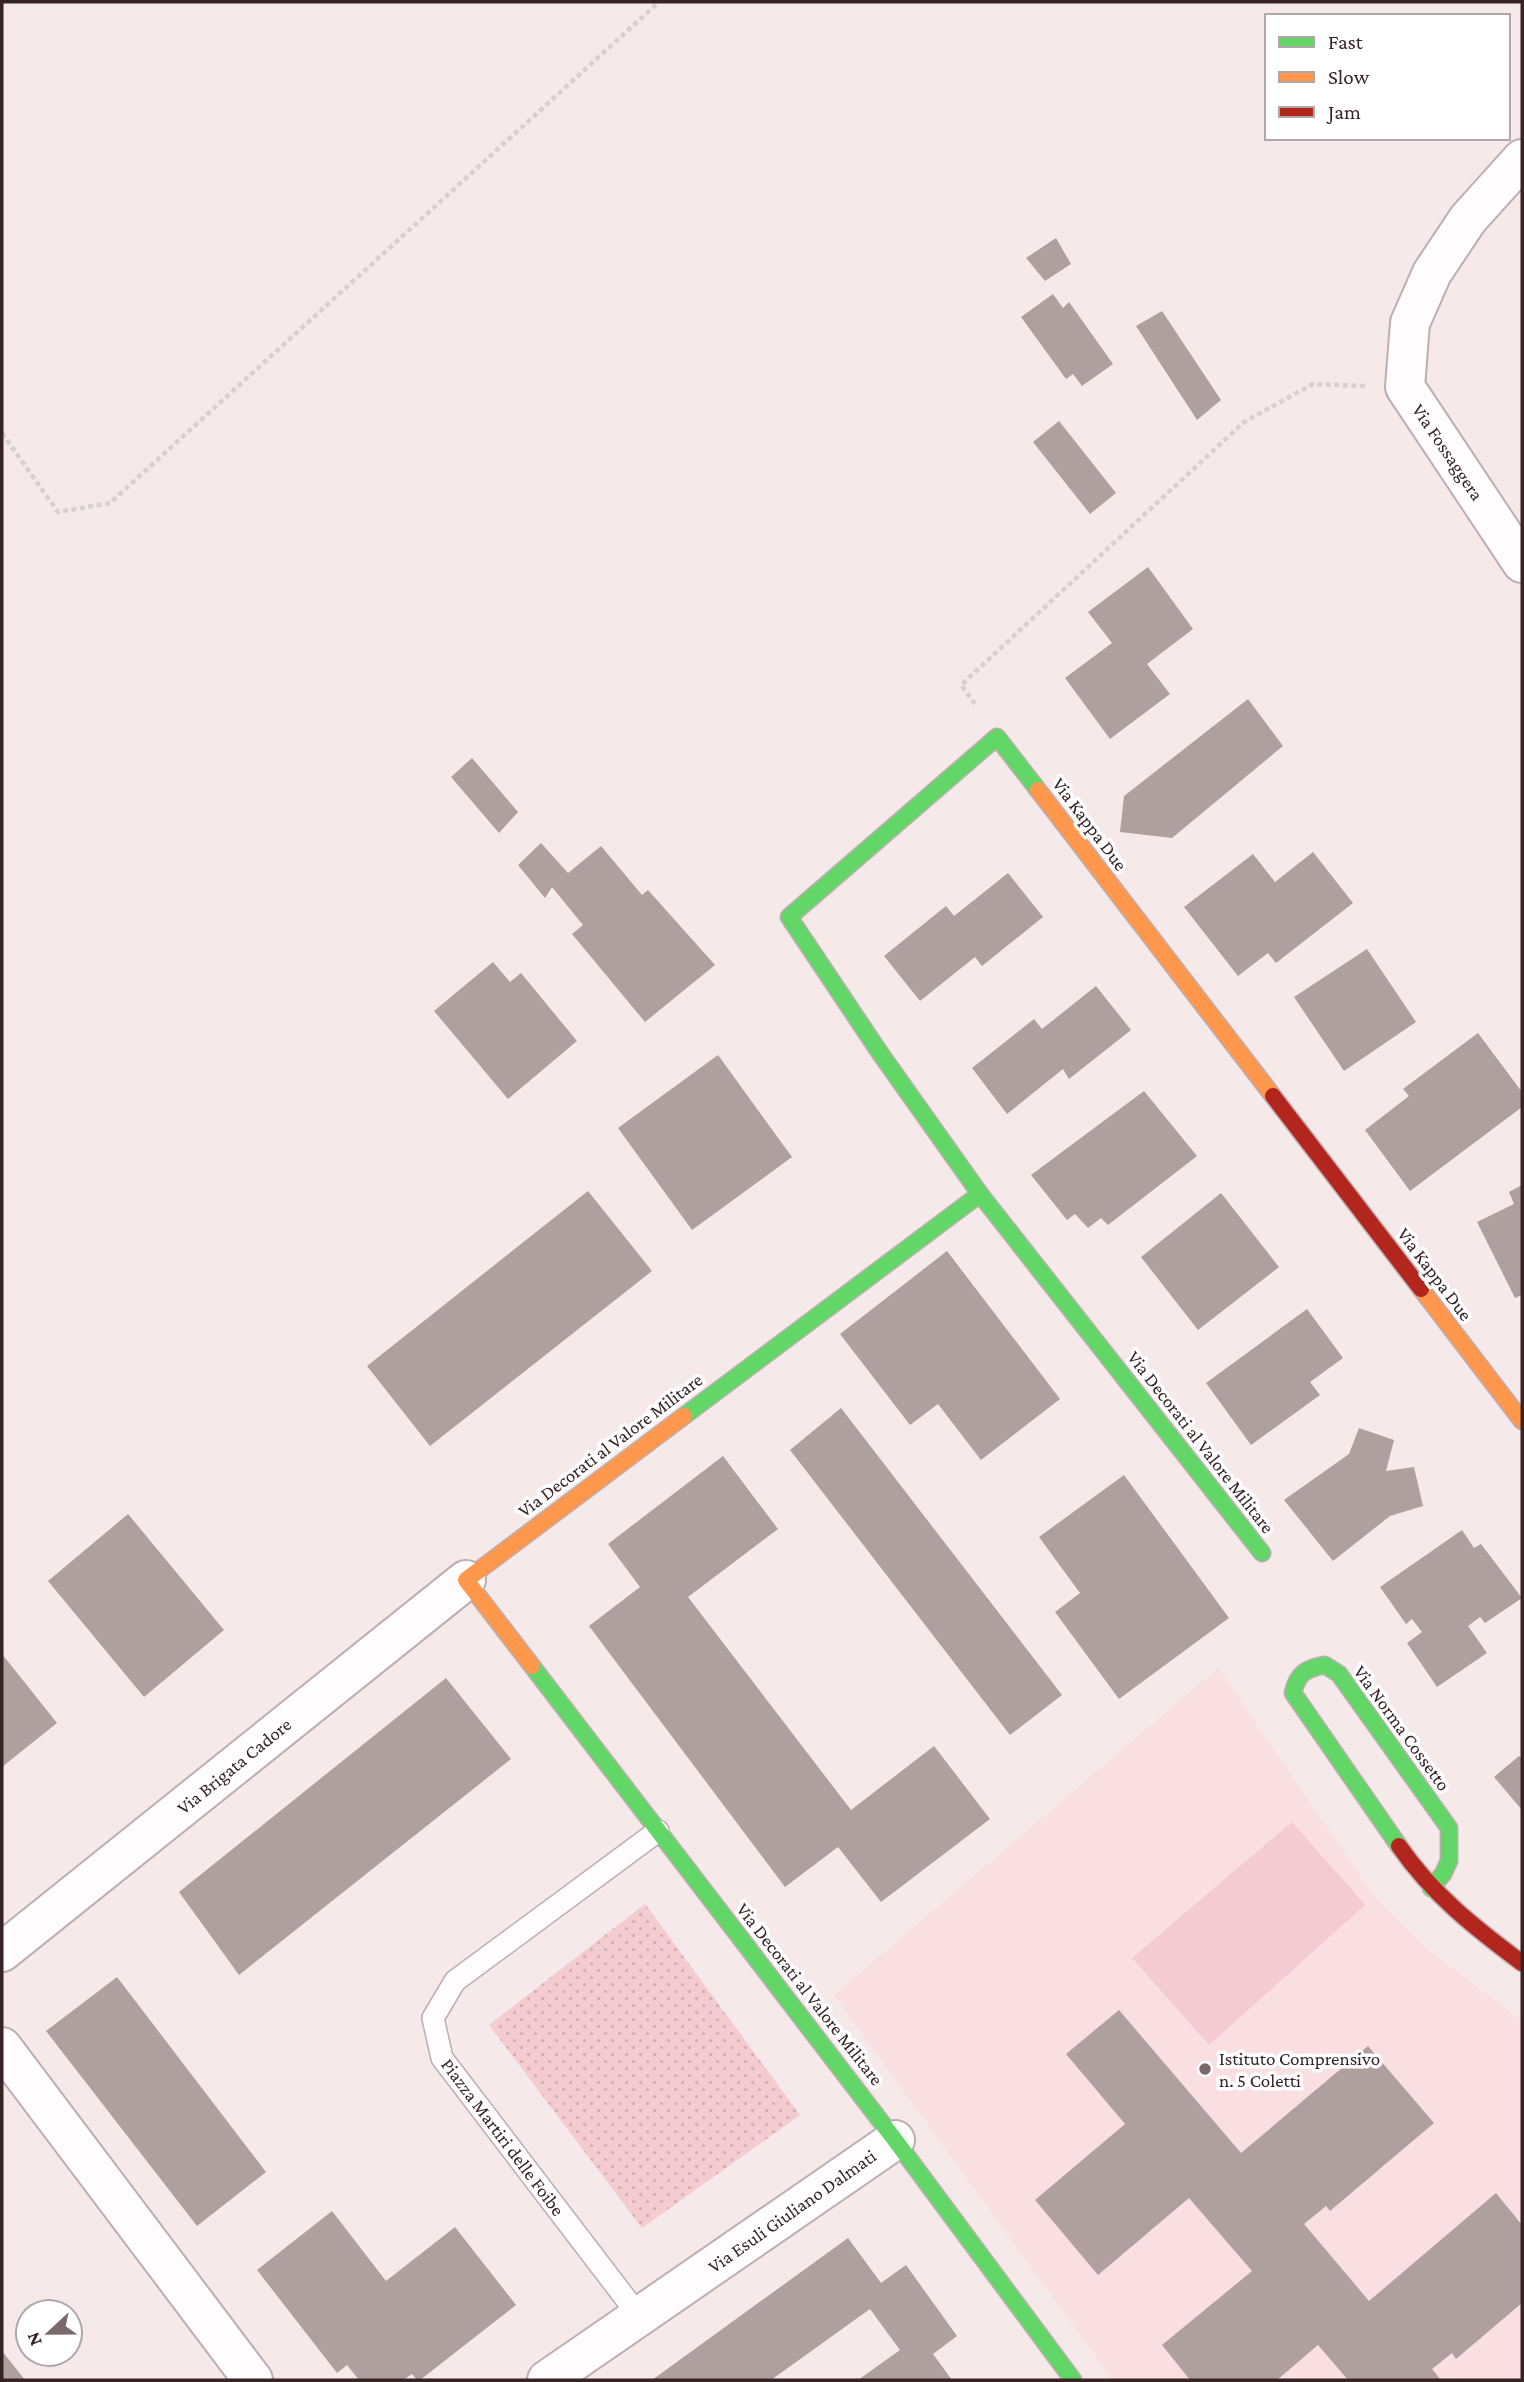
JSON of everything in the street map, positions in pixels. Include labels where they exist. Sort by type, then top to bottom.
[{"type":"street","name":"Via Fossaggera","points":[[1522,159],[1468,219],[1432,273],[1410,323],[1405,387],[1522,562]]},
{"type":"street","points":[[980,1194],[880,1053],[789,917],[997,737]]},
{"type":"street","name":"Via Kappa Due","points":[[997,737],[1522,1421]]},
{"type":"street","name":"Via Decorati al Valore Militare","points":[[895,2140],[466,1580],[980,1194],[1262,1553]]},
{"type":"street","name":"Via Brigata Cadore","points":[[2,1952],[466,1580]]},
{"type":"street","name":"Via Norma Cossetto","points":[[1431,1888],[1444,1875],[1451,1853],[1449,1828],[1339,1674],[1325,1665],[1307,1668],[1295,1681],[1293,1693],[1392,1837],[1431,1888],[1466,1922],[1522,1963]]},
{"type":"street","points":[[2,2047],[253,2380]]},
{"type":"street","name":"Via Esuli Giuliano Dalmati","points":[[547,2380],[895,2140],[1073,2380]]},
{"type":"lane","name":"Piazza Martiri delle Foibe","points":[[639,2316],[442,2059],[433,2018],[455,1981],[658,1831]]},
{"type":"path","points":[[2,433],[58,512],[110,503],[659,2]]},
{"type":"path","points":[[997,737],[961,685],[1244,422],[1314,384],[1405,387]]},
{"type":"shaded area","name":"Istituto Comprensivo n. 5 Coletti","points":[[1218,1668],[1376,1899],[1429,1951],[1522,2021],[1522,2380],[1113,2380],[834,1995]]},
{"type":"shaded area","points":[[1292,1822],[1365,1905],[1209,2045],[1132,1958]]},
{"type":"shaded area","points":[[645,1904],[800,2115],[642,2228],[489,2025]]},
{"type":"building","points":[[1056,238],[1071,264],[1045,281],[1026,258]]},
{"type":"building","points":[[1053,294],[1063,308],[1069,302],[1113,364],[1082,386],[1073,374],[1066,379],[1021,317]]},
{"type":"building","points":[[1162,311],[1221,400],[1197,420],[1136,326]]},
{"type":"building","points":[[1059,421],[1116,493],[1090,514],[1033,442]]},
{"type":"building","points":[[1148,567],[1193,629],[1147,664],[1170,694],[1110,739],[1065,678],[1112,643],[1088,612]]},
{"type":"building","points":[[1248,699],[1283,746],[1172,838],[1120,832],[1124,796]]},
{"type":"building","points":[[472,758],[518,812],[499,833],[451,777]]},
{"type":"building","points":[[541,843],[568,873],[601,846],[642,895],[648,890],[715,965],[645,1022],[572,934],[583,925],[552,887],[545,898],[518,865]]},
{"type":"building","points":[[1313,852],[1353,903],[1276,963],[1268,953],[1238,976],[1184,907],[1253,854],[1275,882]]},
{"type":"building","points":[[1008,873],[1043,917],[982,966],[975,957],[920,1001],[884,956],[946,906],[954,916]]},
{"type":"building","points":[[1367,949],[1416,1022],[1344,1071],[1294,997]]},
{"type":"building","points":[[493,962],[510,982],[521,973],[577,1041],[508,1099],[434,1011]]},
{"type":"building","points":[[1096,986],[1131,1030],[1069,1079],[1063,1069],[1007,1114],[972,1068],[1034,1019],[1042,1029]]},
{"type":"building","points":[[1478,1033],[1522,1092],[1522,1107],[1410,1191],[1365,1130],[1409,1096],[1403,1089]]},
{"type":"building","points":[[718,1055],[792,1157],[692,1230],[618,1128]]},
{"type":"building","points":[[1144,1091],[1197,1156],[1108,1225],[1101,1218],[1088,1228],[1075,1214],[1067,1220],[1031,1175]]},
{"type":"building","points":[[1522,1185],[1522,1295],[1515,1298],[1477,1222],[1514,1204],[1509,1192]]},
{"type":"building","points":[[588,1191],[652,1271],[430,1446],[367,1366]]},
{"type":"building","points":[[1221,1193],[1279,1267],[1198,1330],[1141,1257]]},
{"type":"building","points":[[947,1251],[1060,1399],[981,1460],[938,1404],[910,1425],[840,1334]]},
{"type":"building","points":[[1307,1309],[1343,1358],[1310,1382],[1320,1395],[1251,1445],[1206,1383]]},
{"type":"building","points":[[841,1408],[1062,1695],[1010,1735],[790,1450]]},
{"type":"building","points":[[1359,1428],[1394,1440],[1386,1471],[1414,1467],[1423,1506],[1390,1516],[1333,1561],[1284,1500],[1349,1454]]},
{"type":"building","points":[[723,1456],[778,1529],[688,1597],[851,1810],[934,1746],[990,1819],[881,1902],[838,1847],[785,1887],[589,1626],[640,1587],[608,1544]]},
{"type":"building","points":[[1124,1475],[1229,1618],[1119,1699],[1055,1612],[1080,1593],[1039,1537]]},
{"type":"building","points":[[128,1514],[224,1630],[144,1697],[48,1581]]},
{"type":"building","points":[[1462,1530],[1474,1548],[1481,1544],[1522,1598],[1485,1623],[1480,1617],[1468,1626],[1487,1653],[1437,1687],[1407,1643],[1422,1632],[1412,1619],[1406,1624],[1380,1587]]},
{"type":"building","points":[[2,1654],[57,1723],[2,1767]]},
{"type":"building","points":[[446,1678],[511,1759],[239,1975],[179,1892]]},
{"type":"building","points":[[1519,1756],[1522,1759],[1522,1810],[1494,1777]]},
{"type":"building","points":[[117,1977],[266,2172],[197,2226],[46,2031]]},
{"type":"building","points":[[1119,2010],[1241,2153],[1368,2046],[1434,2123],[1330,2211],[1326,2206],[1304,2224],[1369,2301],[1496,2193],[1522,2225],[1522,2303],[1456,2359],[1452,2353],[1432,2369],[1441,2380],[1348,2380],[1318,2345],[1277,2380],[1190,2380],[1162,2345],[1252,2271],[1189,2198],[1098,2275],[1035,2200],[1125,2124],[1066,2054]]},
{"type":"building","points":[[332,2211],[386,2281],[455,2227],[516,2305],[420,2380],[412,2374],[403,2380],[359,2380],[347,2365],[337,2373],[257,2270]]},
{"type":"building","points":[[848,2238],[881,2283],[906,2265],[957,2336],[933,2354],[952,2380],[858,2380],[900,2350],[870,2309],[771,2380],[652,2380]]},
{"type":"building","points":[[2,2351],[25,2380],[2,2380]]},
{"type":"traffic: fast","points":[[980,1194],[880,1053],[789,917],[997,737],[1038,790]]},
{"type":"traffic: fast","points":[[684,1416],[980,1194],[1262,1553]]},
{"type":"traffic: fast","points":[[1399,1846],[1293,1693],[1297,1681],[1308,1670],[1325,1665],[1339,1674],[1449,1828],[1449,1861],[1443,1874],[1431,1888]]},
{"type":"traffic: fast","points":[[532,1666],[895,2140],[1073,2380]]},
{"type":"traffic: slow","points":[[1038,790],[1273,1096]]},
{"type":"traffic: slow","points":[[1421,1289],[1522,1421]]},
{"type":"traffic: slow","points":[[532,1666],[466,1580],[684,1416]]},
{"type":"traffic: jam","points":[[1273,1096],[1421,1289]]},
{"type":"traffic: jam","points":[[1399,1846],[1440,1895],[1522,1963]]},
{"type":"place","name":"Istituto Comprensivo n. 5 Coletti","points":[[1205,2069]]}]
